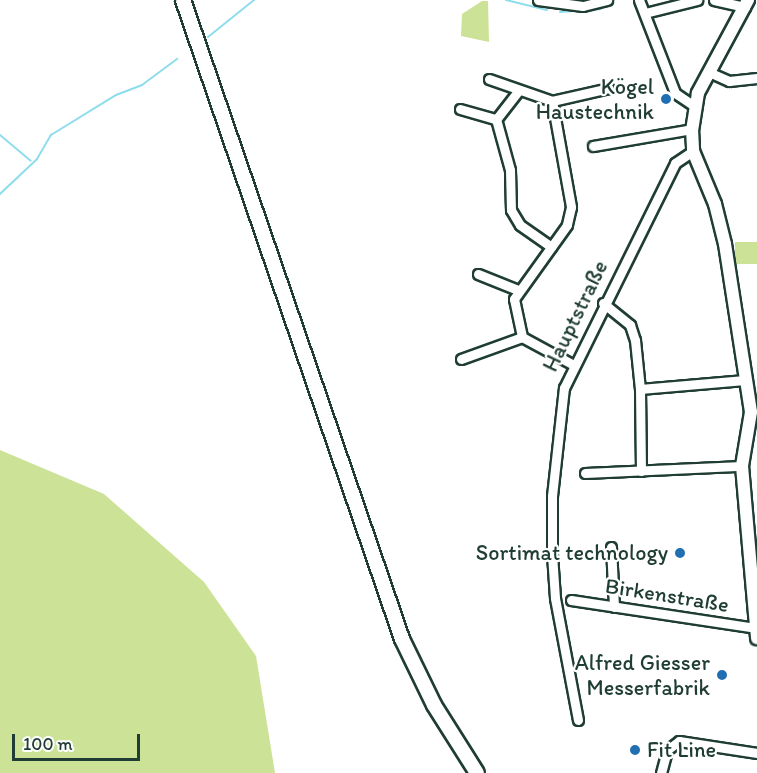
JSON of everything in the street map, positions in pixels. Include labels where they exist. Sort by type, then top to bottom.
[{"type":"main road","points":[[183,0],[402,639],[434,705],[477,773]]},
{"type":"street","points":[[538,0],[584,6],[607,0]]},
{"type":"street","points":[[639,0],[675,93],[694,106]]},
{"type":"street","points":[[645,13],[697,0]]},
{"type":"street","points":[[714,0],[747,3],[694,106],[692,129],[693,151],[715,204],[725,244],[745,380],[750,424],[742,466],[757,638]]},
{"type":"street","points":[[711,73],[729,81],[757,78]]},
{"type":"street","points":[[489,79],[552,101],[609,88]]},
{"type":"street","points":[[496,119],[519,90]]},
{"type":"street","points":[[522,337],[514,299],[518,290],[572,216],[552,101]]},
{"type":"street","points":[[460,109],[496,119]]},
{"type":"street","points":[[496,119],[510,170],[514,218],[550,247]]},
{"type":"street","points":[[593,146],[692,129]]},
{"type":"street","name":"Hauptstraße","points":[[578,720],[555,598],[552,554],[552,496],[564,388],[572,364],[675,163],[693,151]]},
{"type":"street","points":[[478,274],[518,290]]},
{"type":"street","points":[[603,303],[630,325],[640,389],[640,471]]},
{"type":"street","points":[[461,359],[522,337],[572,364]]},
{"type":"street","points":[[640,389],[745,380]]},
{"type":"street","points":[[585,473],[742,466]]},
{"type":"street","points":[[611,547],[614,607]]},
{"type":"street","name":"Birkenstraße","points":[[571,600],[757,628]]},
{"type":"street","points":[[661,773],[668,750],[679,741],[757,753]]},
{"type":"green space","points":[[482,1],[488,1],[489,42],[461,36],[462,14]]},
{"type":"green space","points":[[735,242],[757,242],[757,264],[735,264]]},
{"type":"green space","points":[[0,450],[104,494],[204,582],[256,656],[275,773],[0,773]]},
{"type":"waterway","points":[[208,37],[254,0]]},
{"type":"waterway","points":[[506,0],[547,10]]},
{"type":"waterway","points":[[560,12],[601,9]]},
{"type":"waterway","points":[[0,194],[37,159],[51,135],[116,95],[142,85],[177,59]]},
{"type":"waterway","points":[[0,135],[31,161]]},
{"type":"place","name":"Kögel Haustechnik","points":[[666,99]]},
{"type":"place","name":"Sortimat technology","points":[[680,553]]},
{"type":"place","name":"Alfred Giesser Messerfabrik","points":[[722,675]]},
{"type":"place","name":"Fit Line","points":[[635,750]]}]
